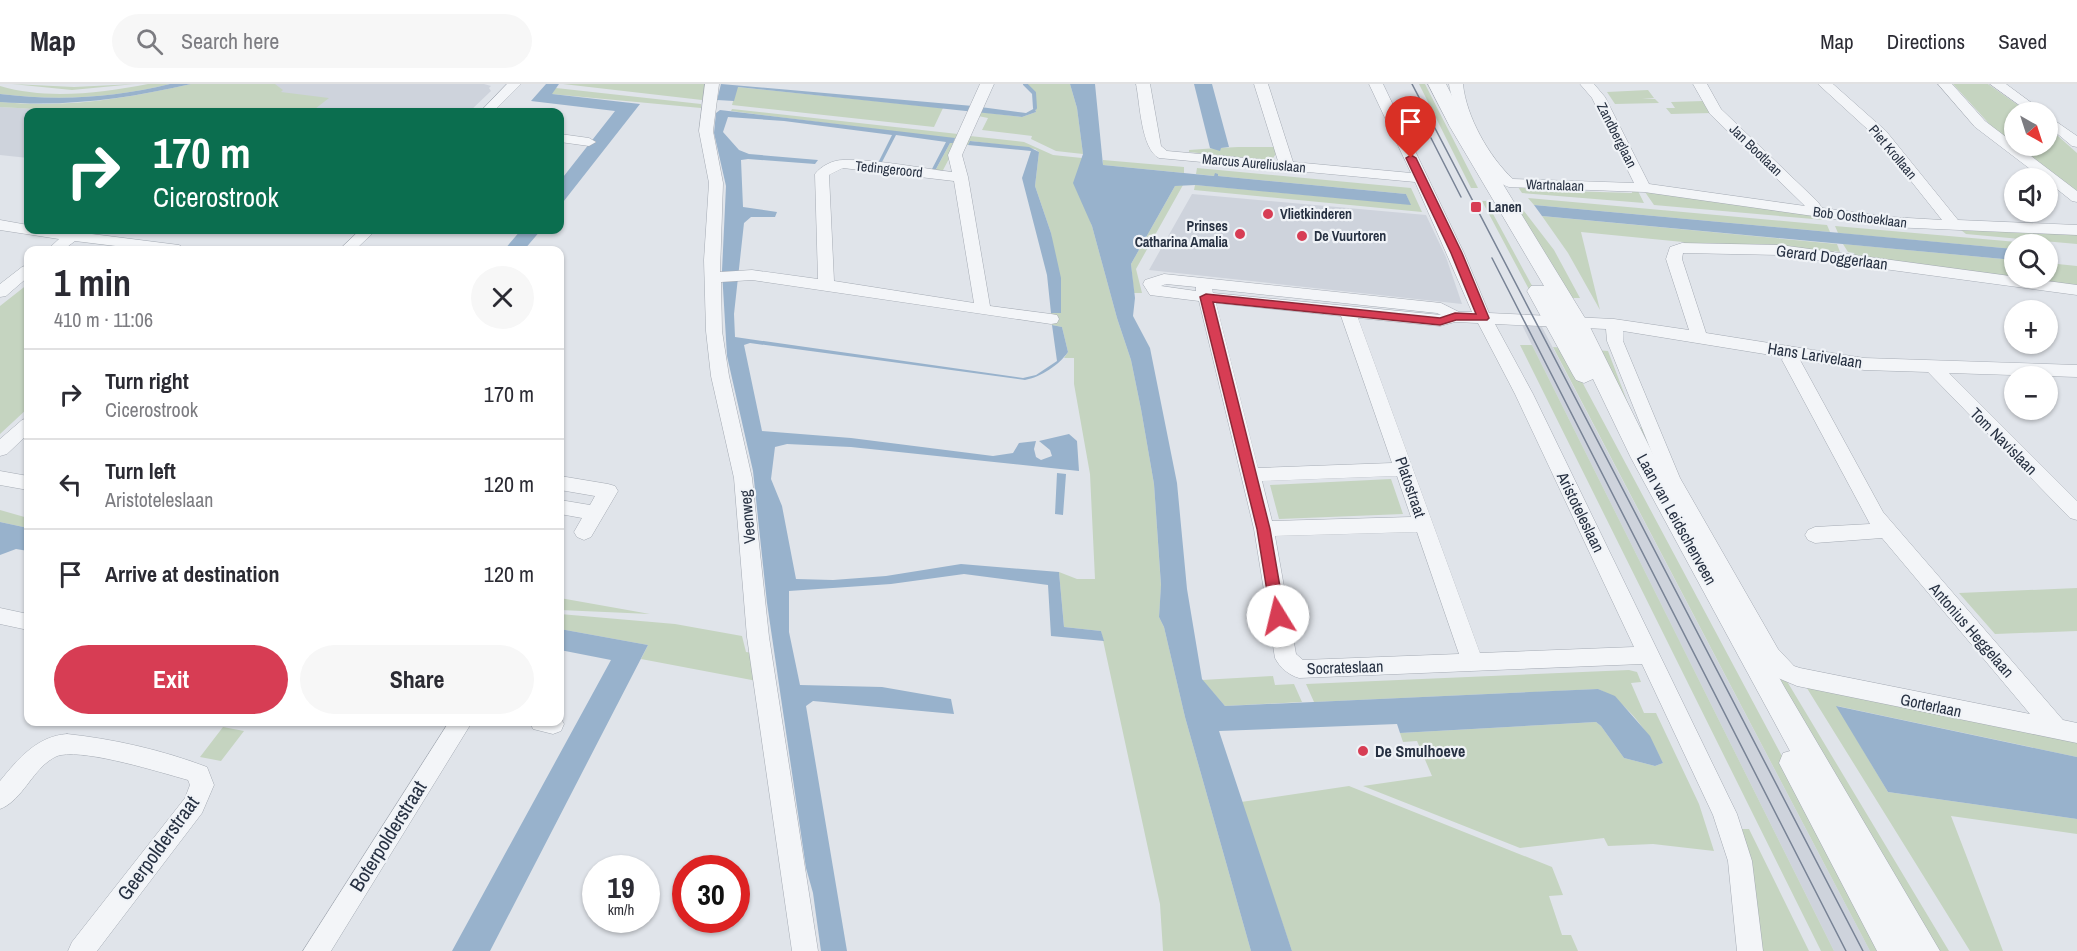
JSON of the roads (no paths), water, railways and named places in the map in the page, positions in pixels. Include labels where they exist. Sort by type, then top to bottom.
[{"type":"street","points":[[490,108],[514,84]]},
{"type":"street","name":"Veenweg","points":[[712,84],[706,131],[716,183],[712,278],[714,331],[720,375],[743,478],[759,647],[804,951]]},
{"type":"street","points":[[983,310],[961,177],[955,155],[987,84]]},
{"type":"street","name":"Marcus Aureliuslaan","points":[[1143,84],[1154,146],[1158,152],[1173,156],[1420,178]]},
{"type":"street","points":[[1261,84],[1287,166]]},
{"type":"street","name":"Aristoteleslaan","points":[[1376,84],[1456,253],[1483,318],[1524,394],[1725,814],[1740,861],[1750,951]]},
{"type":"street","name":"Laan van Leidschenveen","points":[[1428,84],[1643,458],[1775,697],[1923,951]]},
{"type":"street","name":"Laan van Leidschenveen","points":[[1437,84],[1566,322],[1895,951]]},
{"type":"street","name":"Wartnalaan","points":[[1456,84],[1457,98],[1496,173],[1509,183],[1644,188]]},
{"type":"street","name":"Zandberglaan","points":[[1587,84],[1598,97],[1644,188]]},
{"type":"street","name":"Jan Bootlaan","points":[[1700,84],[1715,111],[1814,206],[1816,212]]},
{"type":"street","name":"Piet Krollaan","points":[[1825,84],[1881,134],[1955,226]]},
{"type":"street","points":[[1945,84],[1980,124],[2077,198]]},
{"type":"street","points":[[1997,84],[2023,102]]},
{"type":"street","points":[[2058,128],[2077,143]]},
{"type":"street","points":[[564,139],[589,142]]},
{"type":"street","name":"Tedingeroord","points":[[826,285],[822,174],[827,169],[842,164],[961,177]]},
{"type":"street","name":"Bob Oosthoeklaan","points":[[1644,188],[1891,222],[2077,230]]},
{"type":"street","points":[[0,225],[24,228]]},
{"type":"street","points":[[60,234],[148,246]]},
{"type":"street","points":[[350,246],[364,234]]},
{"type":"street","points":[[59,246],[72,236]]},
{"type":"street","name":"Gerard Doggerlaan","points":[[1699,337],[1674,259],[1676,250],[1682,248],[1780,250],[2077,290]]},
{"type":"street","points":[[0,292],[24,273]]},
{"type":"street","points":[[712,278],[752,275],[1051,319]]},
{"type":"street","points":[[1204,290],[1348,312],[1440,321],[1455,317]]},
{"type":"street","points":[[1204,290],[1441,308],[1455,317]]},
{"type":"street","name":"Socrateslaan","points":[[1204,290],[1264,529],[1286,658],[1299,669],[1648,655]]},
{"type":"street","name":"Platostraat","points":[[1348,312],[1473,662]]},
{"type":"street","name":"Hans Larivelaan","points":[[1455,317],[1614,324],[1864,364],[2077,372]]},
{"type":"street","name":"Gorterlaan","points":[[1614,324],[1615,341],[1671,478],[1770,655],[1786,672],[1797,677],[1923,704],[2067,731]]},
{"type":"street","name":"Antonius Heggelaan","points":[[1792,351],[1791,360],[1875,517],[2067,731]]},
{"type":"street","name":"Tom Navislaan","points":[[1933,367],[2077,513]]},
{"type":"street","points":[[0,449],[24,428]]},
{"type":"street","points":[[1251,475],[1404,469]]},
{"type":"street","points":[[0,478],[24,482]]},
{"type":"street","points":[[564,484],[608,491],[584,532]]},
{"type":"street","points":[[564,508],[594,513]]},
{"type":"street","points":[[1264,529],[1424,524]]},
{"type":"street","points":[[1815,535],[1887,530]]},
{"type":"street","points":[[0,616],[24,621]]},
{"type":"street","name":"Boterpolderstraat","points":[[316,951],[457,726]]},
{"type":"street","name":"Geerpolderstraat","points":[[0,798],[45,750],[58,744],[69,743],[126,755],[184,768],[199,774],[202,785],[194,805],[81,951]]},
{"type":"water","points":[[170,84],[191,84],[143,94],[96,100],[49,103],[0,102],[0,94],[85,97]]},
{"type":"water","points":[[546,84],[559,84],[552,94],[640,104],[564,201],[564,176],[615,111],[531,101]]},
{"type":"water","points":[[721,84],[973,106],[1026,113],[1035,108],[1036,112],[1022,117],[738,87],[734,101],[717,100]]},
{"type":"water","points":[[1070,84],[1095,84],[1103,165],[1214,176],[1215,173],[1218,176],[1406,194],[1411,205],[1195,185],[1175,186],[1131,264],[1135,298],[1133,316],[1150,348],[1177,483],[1187,589],[1202,679],[1225,706],[1598,689],[1615,696],[1650,736],[1663,763],[1655,766],[1624,758],[1596,722],[1400,733],[1397,724],[1219,731],[1292,951],[1251,951],[1185,717],[1164,627],[1159,617],[1161,585],[1154,484],[1131,360],[1092,226],[1073,183],[1083,154],[1077,108]]},
{"type":"water","points":[[1194,84],[1212,84],[1229,147],[1221,148],[1220,151],[1210,148]]},
{"type":"water","points":[[720,110],[955,138],[936,169],[932,169],[946,142],[896,135],[881,164],[878,163],[892,135],[784,121],[728,117],[723,132],[739,150],[749,154],[818,160],[815,164],[741,160],[743,207],[777,212],[775,217],[751,217],[744,223],[734,314],[735,337],[1023,378],[1036,375],[1057,361],[1052,325],[1062,327],[1068,352],[1049,370],[1025,380],[750,343],[744,345],[762,431],[851,438],[993,456],[1013,453],[1019,443],[1036,441],[1034,449],[1036,457],[1041,460],[1052,456],[1050,450],[1039,441],[1069,434],[1077,441],[1079,471],[851,447],[787,444],[775,447],[771,479],[782,506],[796,579],[833,580],[886,576],[961,564],[1059,572],[1064,627],[1101,631],[1104,641],[1051,636],[1048,585],[964,574],[891,584],[789,591],[789,632],[800,685],[882,687],[951,699],[954,714],[813,701],[806,706],[847,951],[821,951],[813,893],[806,868],[767,603],[753,471],[727,356],[722,271],[726,186],[714,133],[716,113]]},
{"type":"water","points":[[970,141],[1029,147],[1039,152],[1035,186],[1051,233],[1061,278],[1061,313],[1051,313],[1047,275],[1022,178],[1031,151],[968,145]]},
{"type":"water","points":[[1534,205],[2004,248],[2004,259],[1542,216]]},
{"type":"water","points":[[518,234],[538,234],[527,246],[507,246]]},
{"type":"water","points":[[1057,473],[1066,474],[1063,515],[1055,514]]},
{"type":"water","points":[[0,522],[24,527],[24,550],[16,549],[0,555]]},
{"type":"water","points":[[564,630],[648,645],[490,951],[452,951],[611,660],[564,651]]},
{"type":"water","points":[[1836,706],[2077,757],[2077,819],[1888,792]]},
{"type":"waterway","points":[[1025,84],[1034,93],[1035,108]]},
{"type":"tram line","points":[[1412,84],[1863,951]]},
{"type":"tram line","points":[[1431,138],[1461,197]]},
{"type":"tram line","points":[[1492,258],[1846,951]]},
{"type":"place","name":"Lanen","points":[[1476,207]]},
{"type":"place","name":"Vlietkinderen","points":[[1268,214]]},
{"type":"place","name":"Prinses Catharina Amalia","points":[[1240,234]]},
{"type":"place","name":"De Vuurtoren","points":[[1302,236]]},
{"type":"place","name":"De Smulhoeve","points":[[1363,751]]}]
